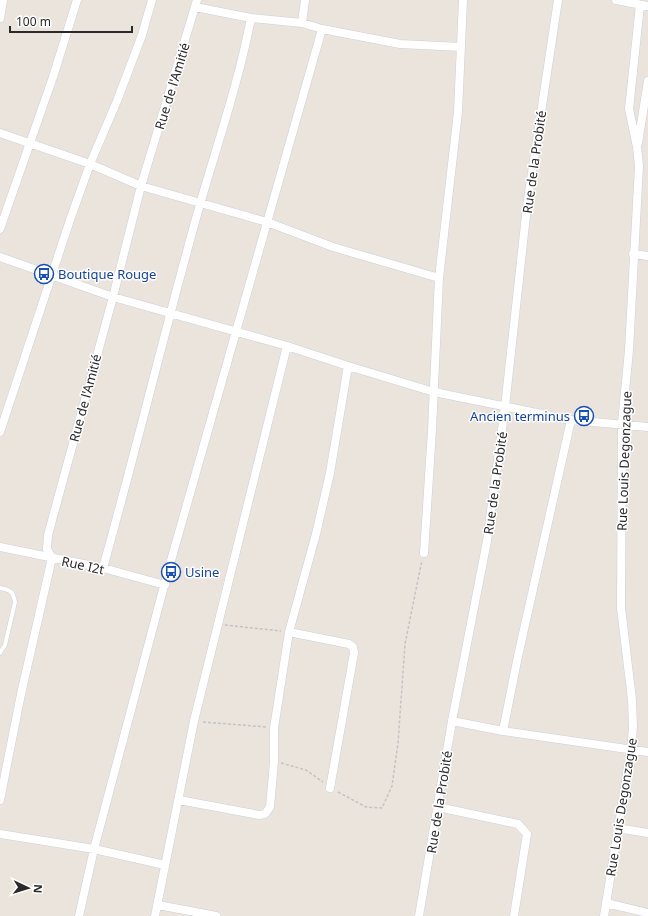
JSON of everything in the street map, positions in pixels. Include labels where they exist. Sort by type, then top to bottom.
[{"type":"street","points":[[0,18],[3,0]]},
{"type":"street","points":[[0,229],[53,77],[77,0]]},
{"type":"street","points":[[0,432],[90,164],[117,101],[142,35],[152,0]]},
{"type":"street","points":[[302,23],[305,0]]},
{"type":"street","points":[[424,553],[434,392],[439,278],[458,112],[463,0]]},
{"type":"street","name":"Rue de la Probité","points":[[419,916],[452,721],[487,541],[505,407],[527,206],[558,0]]},
{"type":"street","points":[[616,0],[644,5]]},
{"type":"street","points":[[196,4],[251,18],[302,23],[322,29],[400,44],[461,47]]},
{"type":"street","name":"Rue de l'Amitié","points":[[0,800],[21,694],[52,558],[47,549],[48,535],[113,297],[141,186],[196,4]]},
{"type":"street","name":"Rue Louis Degonzague","points":[[604,916],[617,828],[631,750],[633,727],[622,608],[622,423],[629,350],[633,254],[639,166],[637,146],[629,109],[644,5]]},
{"type":"street","points":[[103,568],[172,315],[200,204],[242,64],[251,18]]},
{"type":"street","points":[[79,916],[94,849],[165,585],[235,331],[322,29]]},
{"type":"street","points":[[637,146],[648,81]]},
{"type":"street","points":[[0,133],[30,142],[90,164],[141,186],[267,222],[333,247],[439,278]]},
{"type":"street","points":[[633,254],[648,256]]},
{"type":"street","points":[[0,258],[113,297],[172,315],[287,346],[434,392],[571,420],[622,423],[648,427]]},
{"type":"street","points":[[155,916],[194,721],[287,346]]},
{"type":"street","points":[[179,800],[259,815],[266,814],[270,807],[274,762],[274,728],[289,632],[316,534],[330,473],[348,366]]},
{"type":"street","points":[[503,731],[518,656],[571,420]]},
{"type":"street","name":"Rue I2t","points":[[0,547],[103,568],[165,585]]},
{"type":"street","points":[[289,632],[349,644],[353,648],[354,653],[330,788]]},
{"type":"street","points":[[452,721],[503,731],[648,752]]},
{"type":"street","points":[[438,807],[518,824],[524,829],[527,834],[514,916]]},
{"type":"street","points":[[617,828],[648,833]]},
{"type":"street","points":[[0,834],[94,849],[165,865]]},
{"type":"street","points":[[606,903],[648,913]]},
{"type":"street","points":[[158,905],[216,916]]},
{"type":"lane","points":[[0,588],[10,590],[14,595],[15,602],[5,645],[0,652]]},
{"type":"path","points":[[274,762],[306,770],[330,788],[366,807],[382,808],[392,786],[398,743],[405,644],[424,553]]},
{"type":"path","points":[[218,624],[289,632]]},
{"type":"path","points":[[194,721],[274,728]]},
{"type":"place","name":"Boutique Rouge","points":[[44,274]]},
{"type":"place","name":"Ancien terminus","points":[[584,416]]},
{"type":"place","name":"Usine","points":[[171,572]]}]
